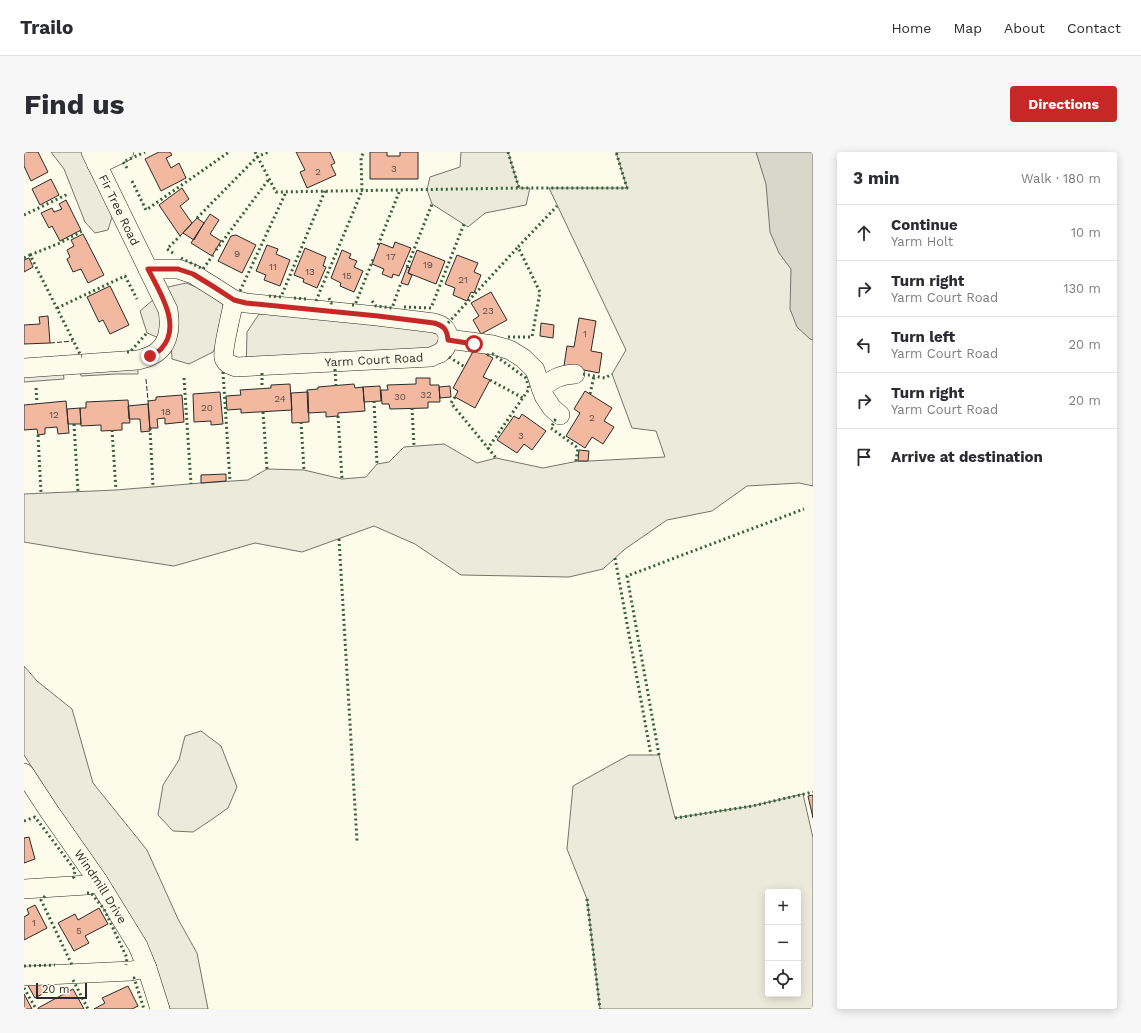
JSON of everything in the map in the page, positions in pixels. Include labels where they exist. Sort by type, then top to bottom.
[{"type":"street","points":[[94,159],[124,152]]},
{"type":"street","name":"Fir Tree Road","points":[[94,159],[148,269]]},
{"type":"street","points":[[24,368],[138,360],[150,356],[160,350],[167,341],[170,320],[168,310],[148,269],[178,269],[193,274],[234,300],[246,303],[434,323],[442,325],[448,332],[448,340],[493,345],[510,350],[523,358],[535,370],[544,396],[552,408],[560,415]]},
{"type":"street","name":"Yarm Court Road","points":[[234,300],[224,348],[224,357],[228,364],[236,367],[431,356],[440,353],[446,347],[448,340]]},
{"type":"street","points":[[541,388],[564,374],[575,374]]},
{"type":"street","name":"Windmill Drive","points":[[24,773],[98,881],[138,946],[147,968],[160,1009]]},
{"type":"street","points":[[24,889],[87,886],[98,881]]},
{"type":"street","points":[[24,976],[131,971],[147,968]]},
{"type":"shaded area","points":[[51,152],[82,152],[113,214],[108,230],[95,233],[85,222],[64,169]]},
{"type":"shaded area","points":[[461,152],[508,152],[519,188],[530,188],[526,205],[485,213],[468,227],[432,204],[427,190],[430,177],[460,167]]},
{"type":"shaded area","points":[[616,152],[813,152],[813,486],[799,483],[747,486],[712,511],[667,520],[625,549],[603,569],[569,577],[461,575],[415,544],[374,526],[302,552],[255,543],[174,566],[24,542],[24,494],[116,490],[248,480],[267,469],[304,470],[342,479],[366,477],[377,464],[389,462],[404,447],[444,444],[477,463],[496,458],[543,468],[578,461],[665,457],[656,431],[632,428],[612,374],[626,350],[549,188],[627,188]]},
{"type":"shaded area","points":[[756,152],[813,152],[813,340],[797,327],[790,309],[791,269],[779,253],[770,232],[766,184]]},
{"type":"shaded area","points":[[186,283],[204,290],[223,303],[223,330],[213,352],[189,364],[172,359],[171,343],[147,333],[140,311],[168,287]]},
{"type":"shaded area","points":[[289,313],[434,329],[442,338],[435,363],[246,374],[247,332],[259,314]]},
{"type":"shaded area","points":[[80,369],[138,369],[138,374],[81,376]]},
{"type":"shaded area","points":[[63,371],[64,379],[24,382],[24,375]]},
{"type":"shaded area","points":[[24,666],[37,681],[72,709],[93,783],[147,850],[178,919],[197,953],[208,1009],[170,1009],[158,977],[114,895],[24,755]]},
{"type":"shaded area","points":[[201,731],[221,746],[237,787],[228,808],[211,820],[193,832],[173,831],[158,815],[163,785],[179,760],[185,736]]},
{"type":"shaded area","points":[[629,755],[659,755],[675,818],[752,806],[803,794],[813,838],[813,1009],[600,1009],[587,899],[567,849],[573,786]]},
{"type":"building","points":[[24,152],[38,152],[48,172],[31,181],[24,166]]},
{"type":"building","points":[[159,152],[170,152],[172,155],[166,158],[171,168],[179,163],[186,178],[161,191],[145,159]]},
{"type":"building","points":[[296,152],[330,152],[335,163],[331,165],[336,175],[307,188],[300,172],[305,170]]},
{"type":"building","points":[[370,152],[387,152],[387,156],[400,156],[400,152],[418,152],[418,179],[370,179]]},
{"type":"building","points":[[51,179],[59,195],[40,205],[32,189]]},
{"type":"building","points":[[182,188],[189,199],[180,206],[192,223],[180,236],[159,205]]},
{"type":"building","points":[[66,200],[81,230],[60,241],[52,226],[49,228],[41,213],[52,208],[54,212],[62,209],[59,204]]},
{"type":"building","points":[[210,214],[219,220],[210,234],[221,241],[212,256],[191,243]]},
{"type":"building","points":[[197,218],[204,223],[194,240],[183,233]]},
{"type":"building","points":[[83,234],[104,275],[88,283],[81,269],[73,272],[67,259],[70,257],[67,250],[74,246],[71,240]]},
{"type":"building","points":[[236,235],[256,245],[242,273],[218,261],[231,236]]},
{"type":"building","points":[[395,242],[411,248],[399,276],[393,274],[392,278],[382,274],[384,269],[372,264],[380,243],[393,248]]},
{"type":"building","points":[[267,245],[278,249],[276,254],[290,260],[280,286],[264,280],[266,275],[256,271]]},
{"type":"building","points":[[305,248],[326,257],[323,266],[326,267],[317,288],[303,282],[304,279],[294,275]]},
{"type":"building","points":[[342,250],[351,254],[349,258],[357,261],[354,267],[363,271],[354,292],[340,286],[341,283],[331,278]]},
{"type":"building","points":[[417,250],[445,261],[436,284],[408,273]]},
{"type":"building","points":[[457,255],[478,263],[474,272],[481,275],[474,293],[471,292],[467,301],[453,295],[455,288],[445,284]]},
{"type":"building","points":[[29,258],[33,267],[24,272],[24,260]]},
{"type":"building","points":[[407,267],[410,268],[408,273],[412,275],[408,285],[401,283]]},
{"type":"building","points":[[110,286],[129,325],[110,334],[103,320],[99,322],[87,297]]},
{"type":"building","points":[[491,292],[507,320],[481,334],[473,320],[479,316],[471,303]]},
{"type":"building","points":[[48,316],[50,343],[24,344],[24,325],[40,324],[39,317]]},
{"type":"building","points":[[579,318],[596,321],[591,351],[602,353],[599,373],[564,366],[567,346],[574,347]]},
{"type":"building","points":[[541,323],[554,325],[553,338],[540,336]]},
{"type":"building","points":[[475,348],[493,358],[483,377],[490,380],[475,408],[455,397],[458,391],[453,388]]},
{"type":"building","points":[[416,378],[430,378],[430,385],[439,385],[440,402],[428,402],[428,408],[390,409],[389,404],[382,404],[381,390],[388,390],[387,385],[416,384]]},
{"type":"building","points":[[290,384],[292,410],[241,413],[241,409],[227,410],[226,396],[241,395],[240,390],[271,388],[271,385]]},
{"type":"building","points":[[354,384],[355,388],[363,387],[365,411],[338,413],[338,416],[326,417],[326,412],[308,413],[307,390],[318,389],[318,387]]},
{"type":"building","points":[[380,386],[381,401],[364,402],[363,387]]},
{"type":"building","points":[[450,386],[451,397],[440,398],[439,387]]},
{"type":"building","points":[[585,391],[612,408],[604,421],[614,427],[603,444],[592,437],[585,448],[566,436],[580,413],[574,409]]},
{"type":"building","points":[[220,392],[223,424],[211,425],[211,421],[194,422],[193,394]]},
{"type":"building","points":[[308,392],[309,422],[292,423],[291,393]]},
{"type":"building","points":[[182,395],[184,422],[165,424],[165,418],[157,419],[158,428],[150,428],[148,401],[156,400],[156,397]]},
{"type":"building","points":[[128,400],[130,423],[122,423],[122,430],[101,431],[101,425],[81,426],[80,408],[86,408],[86,402]]},
{"type":"building","points":[[66,401],[69,433],[58,434],[57,427],[45,428],[45,434],[38,435],[37,429],[24,430],[24,405]]},
{"type":"building","points":[[148,404],[150,431],[141,432],[140,419],[129,419],[128,406]]},
{"type":"building","points":[[80,408],[81,424],[68,424],[67,409]]},
{"type":"building","points":[[522,414],[546,431],[532,450],[524,444],[517,453],[497,440],[514,416],[519,419]]},
{"type":"building","points":[[579,450],[589,451],[588,461],[578,461]]},
{"type":"building","points":[[226,474],[226,481],[201,483],[201,475]]},
{"type":"building","points":[[813,795],[813,818],[808,796]]},
{"type":"building","points":[[29,837],[35,859],[24,863],[24,838]]},
{"type":"building","points":[[35,905],[47,928],[24,940],[24,917],[29,914],[27,909]]},
{"type":"building","points":[[99,908],[108,924],[85,936],[89,943],[74,951],[58,923],[75,914],[78,920]]},
{"type":"building","points":[[43,980],[48,991],[35,998],[26,982]]},
{"type":"building","points":[[128,986],[138,1006],[132,1009],[94,1009],[105,1003],[102,998]]},
{"type":"building","points":[[73,989],[84,1009],[38,1009],[38,1008]]},
{"type":"building","points":[[24,994],[32,1009],[24,1009]]},
{"type":"hedge","points":[[127,168],[123,162],[145,152]]},
{"type":"hedge","points":[[132,181],[146,210],[229,152]]},
{"type":"hedge","points":[[255,152],[276,192],[519,188]]},
{"type":"hedge","points":[[197,218],[257,157],[268,152]]},
{"type":"hedge","points":[[316,301],[362,191],[361,157],[364,152]]},
{"type":"hedge","points":[[508,152],[519,188],[627,188],[616,152]]},
{"type":"hedge","points":[[216,250],[269,179]]},
{"type":"hedge","points":[[378,245],[400,190]]},
{"type":"hedge","points":[[269,296],[281,297],[325,191]]},
{"type":"hedge","points":[[240,291],[286,192]]},
{"type":"hedge","points":[[24,215],[68,194]]},
{"type":"hedge","points":[[407,267],[432,204]]},
{"type":"hedge","points":[[508,337],[532,337],[540,292],[518,247],[557,206]]},
{"type":"hedge","points":[[404,307],[431,308],[464,224]]},
{"type":"hedge","points":[[30,255],[60,243],[84,230]]},
{"type":"hedge","points":[[173,253],[167,249],[180,236]]},
{"type":"hedge","points":[[448,323],[518,247]]},
{"type":"hedge","points":[[24,258],[30,255],[82,356]]},
{"type":"hedge","points":[[181,258],[203,269],[213,255]]},
{"type":"hedge","points":[[352,305],[355,305],[374,257]]},
{"type":"hedge","points":[[57,308],[125,276],[137,299]]},
{"type":"hedge","points":[[372,301],[376,306],[392,308],[401,283]]},
{"type":"hedge","points":[[294,298],[307,299]]},
{"type":"hedge","points":[[329,298],[331,303],[334,303]]},
{"type":"hedge","points":[[127,352],[130,352],[147,333]]},
{"type":"hedge","points":[[487,355],[493,354],[526,378],[529,389],[488,448],[496,458]]},
{"type":"hedge","points":[[449,357],[465,367]]},
{"type":"hedge","points":[[335,369],[336,386]]},
{"type":"hedge","points":[[223,372],[230,481]]},
{"type":"hedge","points":[[262,373],[262,389]]},
{"type":"hedge","points":[[583,374],[605,378],[612,374]]},
{"type":"hedge","points":[[590,394],[594,376]]},
{"type":"hedge","points":[[184,378],[191,484]]},
{"type":"hedge","points":[[490,380],[523,398]]},
{"type":"hedge","points":[[36,388],[37,404]]},
{"type":"hedge","points":[[455,397],[451,403],[488,448]]},
{"type":"hedge","points":[[374,401],[377,464]]},
{"type":"hedge","points":[[412,408],[414,446]]},
{"type":"hedge","points":[[263,412],[267,469]]},
{"type":"hedge","points":[[338,416],[342,479]]},
{"type":"hedge","points":[[554,420],[551,428],[578,448],[576,461]]},
{"type":"hedge","points":[[301,422],[304,470]]},
{"type":"hedge","points":[[74,424],[78,492]]},
{"type":"hedge","points":[[150,428],[153,487]]},
{"type":"hedge","points":[[112,430],[116,490]]},
{"type":"hedge","points":[[38,435],[41,493]]},
{"type":"hedge","points":[[659,755],[627,576],[804,509]]},
{"type":"hedge","points":[[339,539],[357,841]]},
{"type":"hedge","points":[[615,558],[651,755]]},
{"type":"hedge","points":[[675,818],[752,806],[813,792]]},
{"type":"hedge","points":[[24,821],[35,817],[75,870],[74,877],[72,878]]},
{"type":"hedge","points":[[87,893],[91,893],[104,909],[127,958],[126,965]]},
{"type":"hedge","points":[[45,896],[41,900],[72,965],[70,965]]},
{"type":"hedge","points":[[587,899],[600,1009]]},
{"type":"hedge","points":[[24,966],[55,965]]},
{"type":"hedge","points":[[133,978],[144,1009]]},
{"type":"hedge","points":[[73,980],[88,1009]]},
{"type":"hedge","points":[[24,988],[36,1009]]},
{"type":"fence","points":[[50,343],[73,341]]},
{"type":"fence","points":[[146,379],[148,401]]},
{"type":"route","points":[[150,356],[160,350],[167,341],[170,320],[168,310],[148,269],[178,269],[193,274],[234,300],[246,303],[434,323],[442,325],[448,332],[448,340],[474,344]]}]
